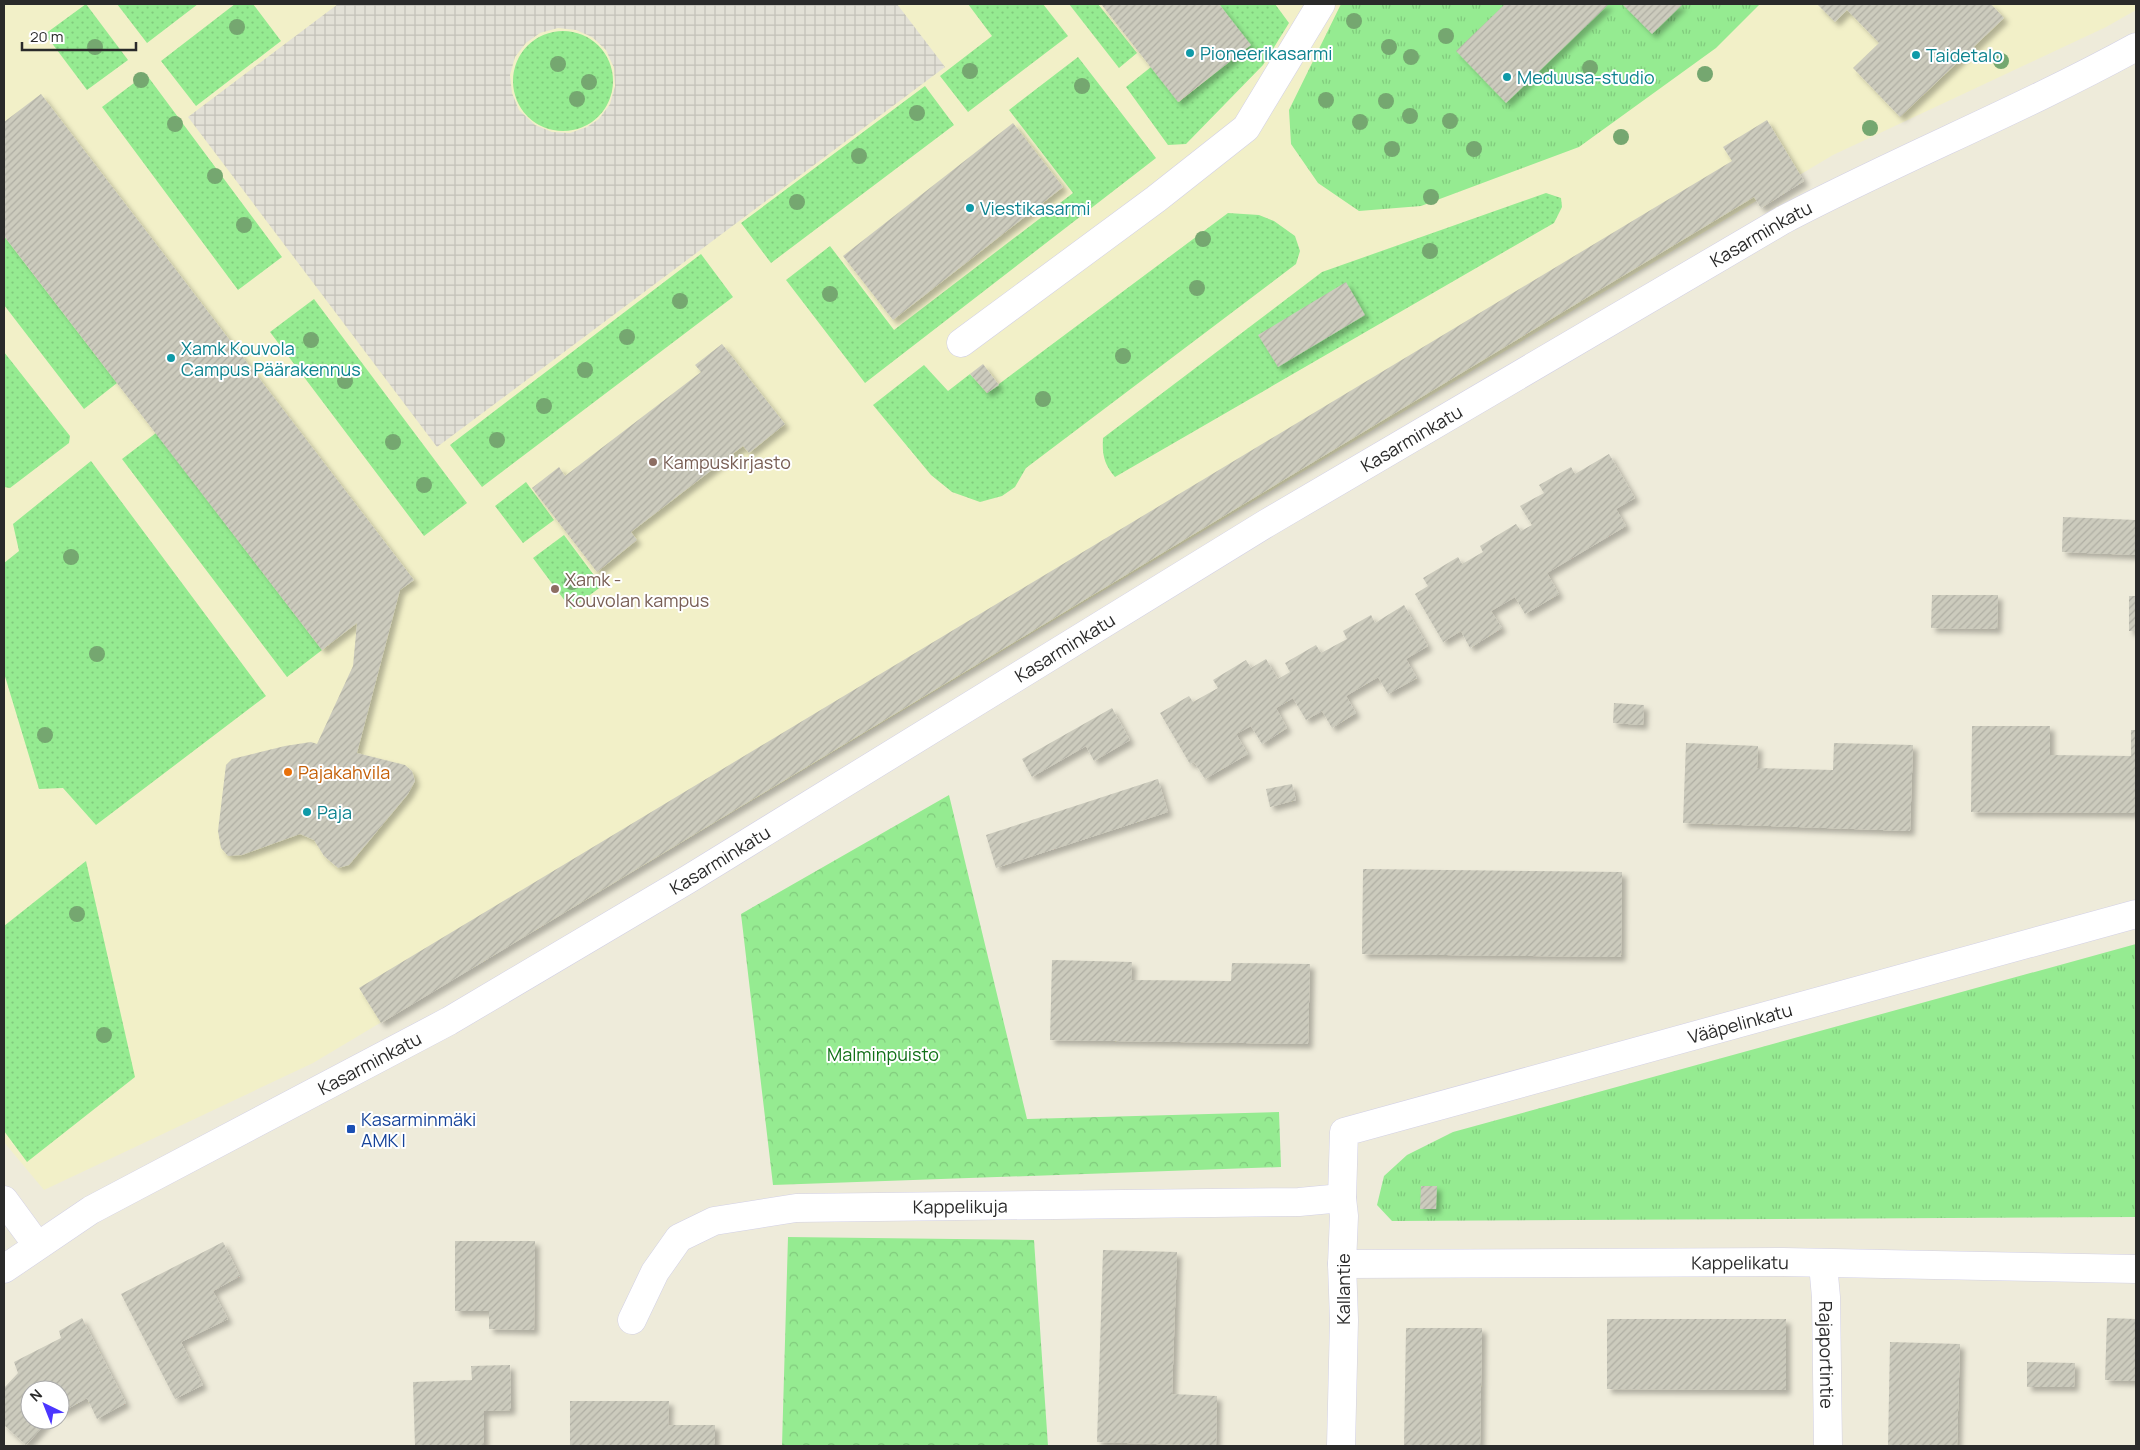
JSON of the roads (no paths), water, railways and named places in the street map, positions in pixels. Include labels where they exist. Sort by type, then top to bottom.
[{"type":"street","points":[[961,343],[1163,194],[1246,128],[1321,4]]},
{"type":"street","name":"Kasarminkatu","points":[[4,1269],[36,1245],[92,1210],[449,1021],[687,880],[1267,522],[1783,220],[1840,190],[2087,74],[2136,47]]},
{"type":"street","name":"Vääpelinkatu","points":[[1344,1132],[2136,914]]},
{"type":"street","name":"Kallantie","points":[[1341,1446],[1344,1320],[1342,1264],[1344,1216],[1342,1198],[1344,1132]]},
{"type":"street","name":"Kappelikuja","points":[[632,1320],[655,1272],[679,1238],[714,1221],[796,1208],[1299,1202],[1342,1198]]},
{"type":"street","points":[[4,1200],[36,1245]]},
{"type":"street","name":"Kappelikatu","points":[[1342,1264],[1823,1264],[2136,1269]]},
{"type":"street","name":"Rajaportintie","points":[[1823,1264],[1826,1297],[1828,1446]]},
{"type":"place","name":"Pioneerikasarmi","points":[[1190,53]]},
{"type":"place","name":"Taidetalo","points":[[1916,55]]},
{"type":"place","name":"Meduusa-studio","points":[[1507,77]]},
{"type":"place","name":"Viestikasarmi","points":[[970,208]]},
{"type":"place","name":"Xamk Kouvola Campus Päärakennus","points":[[171,358]]},
{"type":"place","name":"Kampuskirjasto","points":[[653,462]]},
{"type":"place","name":"Xamk - Kouvolan kampus","points":[[555,589]]},
{"type":"place","name":"Pajakahvila","points":[[288,772]]},
{"type":"place","name":"Paja","points":[[307,812]]},
{"type":"place","name":"Kasarminmäki AMK I","points":[[351,1129]]},
{"type":"park label","name":"Malminpuisto","points":[[883,1054]]}]
